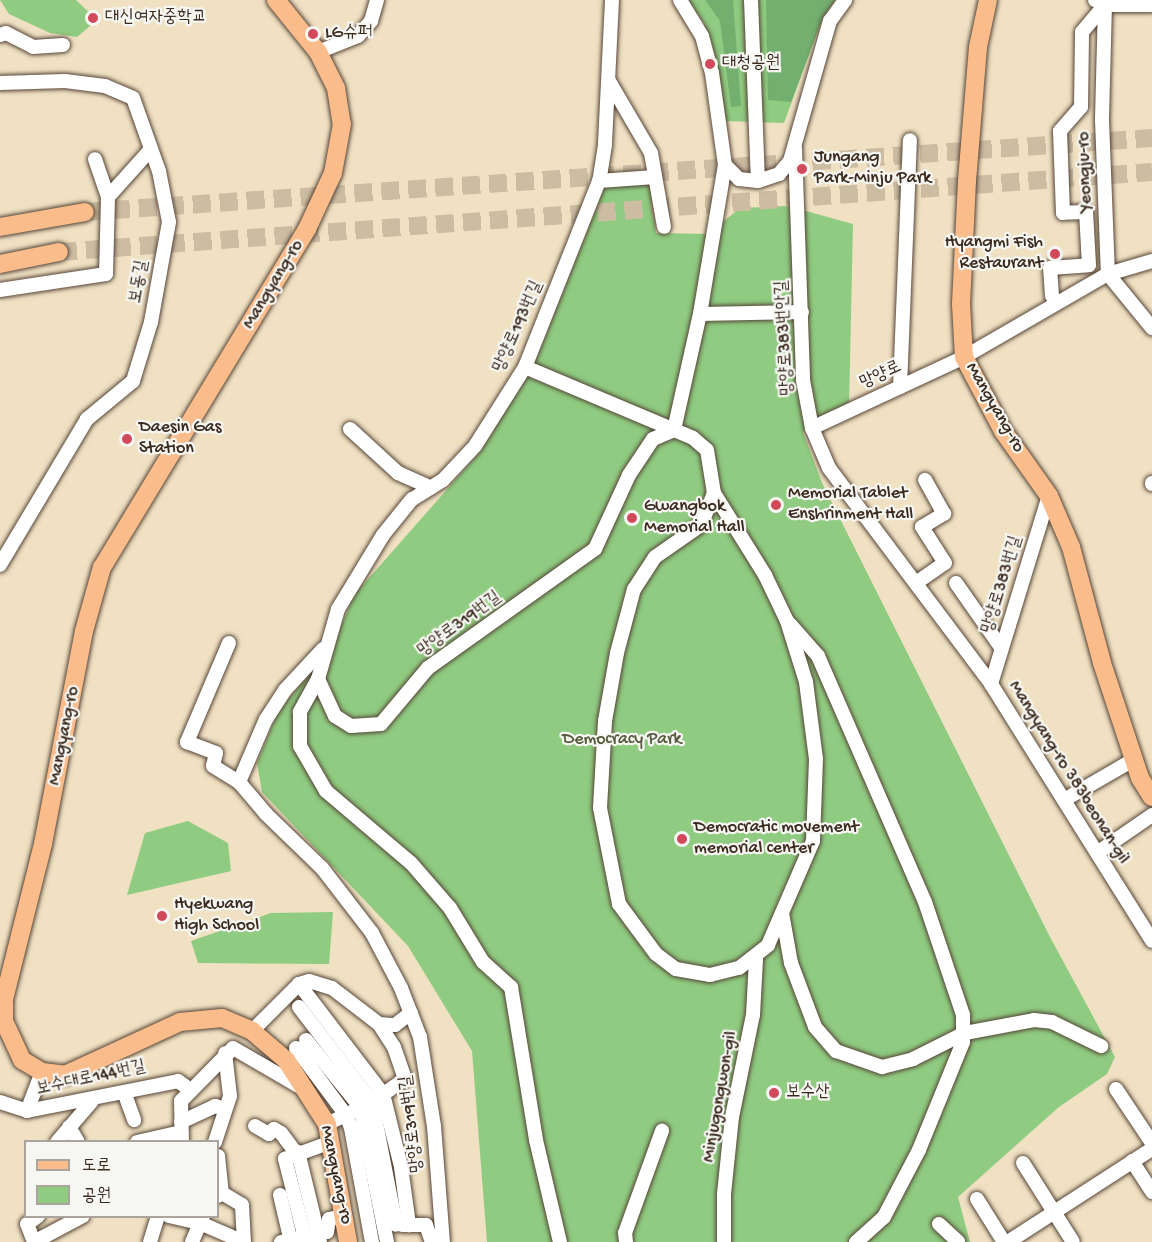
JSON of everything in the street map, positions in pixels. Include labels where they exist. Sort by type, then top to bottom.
[{"type":"main road","name":"Mangyang-ro","points":[[276,0],[318,52],[336,88],[342,124],[333,173],[308,229],[102,567],[84,631],[43,844],[4,999],[4,1021],[13,1047],[22,1060],[42,1072],[65,1075],[93,1065],[180,1022],[222,1018],[252,1030],[276,1050],[309,1092],[329,1133],[346,1230]]},
{"type":"main road","name":"Mangyang-ro","points":[[988,0],[978,47],[966,181],[961,304],[964,357],[1003,431],[1049,496],[1071,547],[1102,663],[1133,760],[1146,774],[1152,797]]},
{"type":"main road","points":[[0,227],[86,212]]},
{"type":"main road","points":[[0,264],[59,252]]},
{"type":"street","points":[[318,52],[358,36],[371,21],[377,0]]},
{"type":"street","name":"망양로193번길","points":[[325,647],[354,578],[412,499],[431,488],[476,446],[525,367],[599,181],[609,81],[612,0]]},
{"type":"street","points":[[674,430],[700,314],[725,165],[702,36],[680,0]]},
{"type":"street","points":[[751,0],[758,181]]},
{"type":"street","points":[[725,165],[739,178],[758,181],[779,174],[795,148],[808,91],[830,21],[845,0]]},
{"type":"street","points":[[1052,296],[1050,268],[1089,265],[1086,212],[1063,213],[1060,131],[1081,107],[1082,32],[1103,2],[1152,5]]},
{"type":"street","name":"Yeongju-ro","points":[[1103,2],[1102,120],[1108,274]]},
{"type":"street","points":[[0,35],[6,33],[33,47],[63,45]]},
{"type":"street","name":"보동길","points":[[0,83],[65,81],[105,86],[133,98],[151,149],[170,222],[152,322],[133,381],[87,420],[0,566]]},
{"type":"street","points":[[609,81],[642,133],[655,177],[664,227]]},
{"type":"street","points":[[900,387],[910,140]]},
{"type":"street","name":"망양로383번안길","points":[[795,148],[803,380],[812,428],[829,468],[991,684]]},
{"type":"street","points":[[108,197],[151,149]]},
{"type":"street","points":[[0,291],[106,274],[108,197],[95,159]]},
{"type":"street","points":[[599,181],[655,177]]},
{"type":"street","name":"망양로","points":[[812,428],[964,357],[1108,274],[1152,261]]},
{"type":"street","points":[[1108,274],[1152,328]]},
{"type":"street","points":[[700,314],[802,312]]},
{"type":"street","points":[[525,367],[693,438],[707,450],[714,493],[765,575],[787,621],[806,682],[816,759],[813,841],[768,945],[756,959],[739,968],[710,975],[676,969],[656,954],[619,904],[600,807],[606,722],[617,653],[634,589],[655,557],[701,525],[714,493]]},
{"type":"street","points":[[350,429],[398,473],[431,488]]},
{"type":"street","name":"망양로319번길","points":[[318,679],[335,716],[351,726],[381,724],[428,668],[595,549],[629,475],[653,439],[674,430]]},
{"type":"street","points":[[916,583],[945,563],[922,527],[944,514],[925,480]]},
{"type":"street","name":"망양로383번길","points":[[991,684],[1049,496]]},
{"type":"street","points":[[956,583],[1002,649]]},
{"type":"street","points":[[787,621],[818,656],[925,902],[963,1015],[965,1033],[948,1085],[892,1205],[884,1217],[856,1242]]},
{"type":"street","name":"망양로319번길","points":[[229,644],[187,742],[216,753],[213,766],[239,782],[266,814],[322,868],[372,933],[411,1013],[420,1038],[434,1126],[442,1242]]},
{"type":"street","points":[[325,647],[318,679],[300,712],[300,746],[326,791],[411,863],[450,908],[483,962],[511,987],[536,1140],[560,1242]]},
{"type":"street","points":[[239,782],[266,719],[285,690],[325,647]]},
{"type":"street","name":"Mangyang-ro 383beonan-gil","points":[[991,684],[1152,941]]},
{"type":"street","points":[[1064,800],[1133,760]]},
{"type":"street","points":[[1096,853],[1152,815]]},
{"type":"street","points":[[782,912],[791,963],[815,1027],[836,1051],[882,1067],[913,1059],[965,1033],[1034,1020],[1052,1022],[1101,1046]]},
{"type":"street","name":"Minjugongwon-gil","points":[[724,1242],[724,1194],[732,1117],[753,1015],[756,959]]},
{"type":"street","points":[[252,1030],[299,984],[309,981],[332,988],[379,1024],[394,1047],[405,1079],[346,1115],[329,1133],[285,1160],[302,1239]]},
{"type":"street","points":[[299,984],[330,1024],[371,1101],[401,1167],[396,1225],[387,1242]]},
{"type":"street","points":[[299,1007],[371,1101],[373,1171],[371,1235]]},
{"type":"street","points":[[379,1024],[394,1025],[411,1013]]},
{"type":"street","points":[[371,1101],[301,1044],[346,1115],[396,1225]]},
{"type":"street","points":[[182,1132],[181,1101],[189,1089],[225,1053],[236,1048],[309,1092]]},
{"type":"street","points":[[216,1140],[230,1096],[225,1053]]},
{"type":"street","points":[[27,1111],[42,1072]]},
{"type":"street","name":"보수대로144번길","points":[[0,1102],[27,1111],[92,1101],[178,1081],[189,1089]]},
{"type":"street","points":[[1116,1089],[1152,1143]]},
{"type":"street","points":[[124,1092],[135,1120]]},
{"type":"street","points":[[59,1140],[92,1101]]},
{"type":"street","points":[[146,1140],[182,1132],[215,1106],[225,1109]]},
{"type":"street","points":[[255,1126],[269,1134],[274,1129],[281,1133],[297,1152],[312,1209],[302,1239]]},
{"type":"street","points":[[69,1127],[77,1140]]},
{"type":"street","points":[[626,1242],[625,1233],[662,1131]]},
{"type":"street","points":[[977,1199],[1006,1242],[1152,1149]]},
{"type":"street","points":[[1132,1161],[1152,1192]]},
{"type":"street","points":[[1023,1163],[1073,1242]]},
{"type":"street","points":[[219,1175],[220,1194],[242,1205],[244,1242]]},
{"type":"street","points":[[280,1195],[302,1239]]},
{"type":"street","points":[[35,1218],[27,1224],[34,1242],[79,1218]]},
{"type":"street","points":[[150,1242],[157,1218]]},
{"type":"street","points":[[186,1218],[202,1220],[244,1242]]},
{"type":"street","points":[[302,1239],[330,1229],[329,1219],[346,1230],[371,1235],[396,1225],[426,1225],[432,1242]]},
{"type":"street","points":[[192,1242],[202,1220]]},
{"type":"street","points":[[939,1224],[958,1242]]},
{"type":"green space","points":[[0,0],[76,0],[97,20],[77,37],[50,33],[9,14]]},
{"type":"green space","points":[[688,0],[835,0],[823,17],[784,123],[724,121],[717,72],[704,23]]},
{"type":"green space","points":[[705,0],[733,0],[741,106],[731,107],[720,21]]},
{"type":"green space","points":[[766,0],[835,0],[823,17],[791,102],[768,100]]},
{"type":"green space","name":"Democracy Park","points":[[650,185],[656,233],[708,234],[740,208],[788,206],[853,224],[849,407],[803,432],[822,483],[1050,937],[1115,1057],[1107,1074],[1059,1107],[958,1197],[970,1242],[487,1242],[472,1051],[408,946],[262,792],[257,763],[278,712],[332,647],[354,595],[480,452],[534,365],[605,186]]},
{"type":"green space","points":[[188,821],[228,843],[231,871],[127,895],[145,833]]},
{"type":"green space","points":[[333,912],[329,964],[198,963],[191,941],[271,913]]},
{"type":"tunnel","points":[[85,212],[1152,138]]},
{"type":"tunnel","points":[[59,252],[1152,172]]},
{"type":"place","name":"대신여자중학교","points":[[93,18]]},
{"type":"place","name":"LG슈퍼","points":[[313,34]]},
{"type":"place","name":"대청공원","points":[[710,64]]},
{"type":"place","name":"Jungang Park-Minju Park","points":[[802,169]]},
{"type":"place","name":"Hyangmi Fish Restaurant","points":[[1055,254]]},
{"type":"place","name":"Daesin Gas Station","points":[[127,439]]},
{"type":"place","name":"Memorial Tablet Enshrinment Hall","points":[[776,505]]},
{"type":"place","name":"Gwangbok Memorial Hall","points":[[632,518]]},
{"type":"place","name":"Democratic movement memorial center","points":[[682,839]]},
{"type":"place","name":"Hyekwang High School","points":[[162,916]]},
{"type":"place","name":"보수산","points":[[774,1093]]}]
